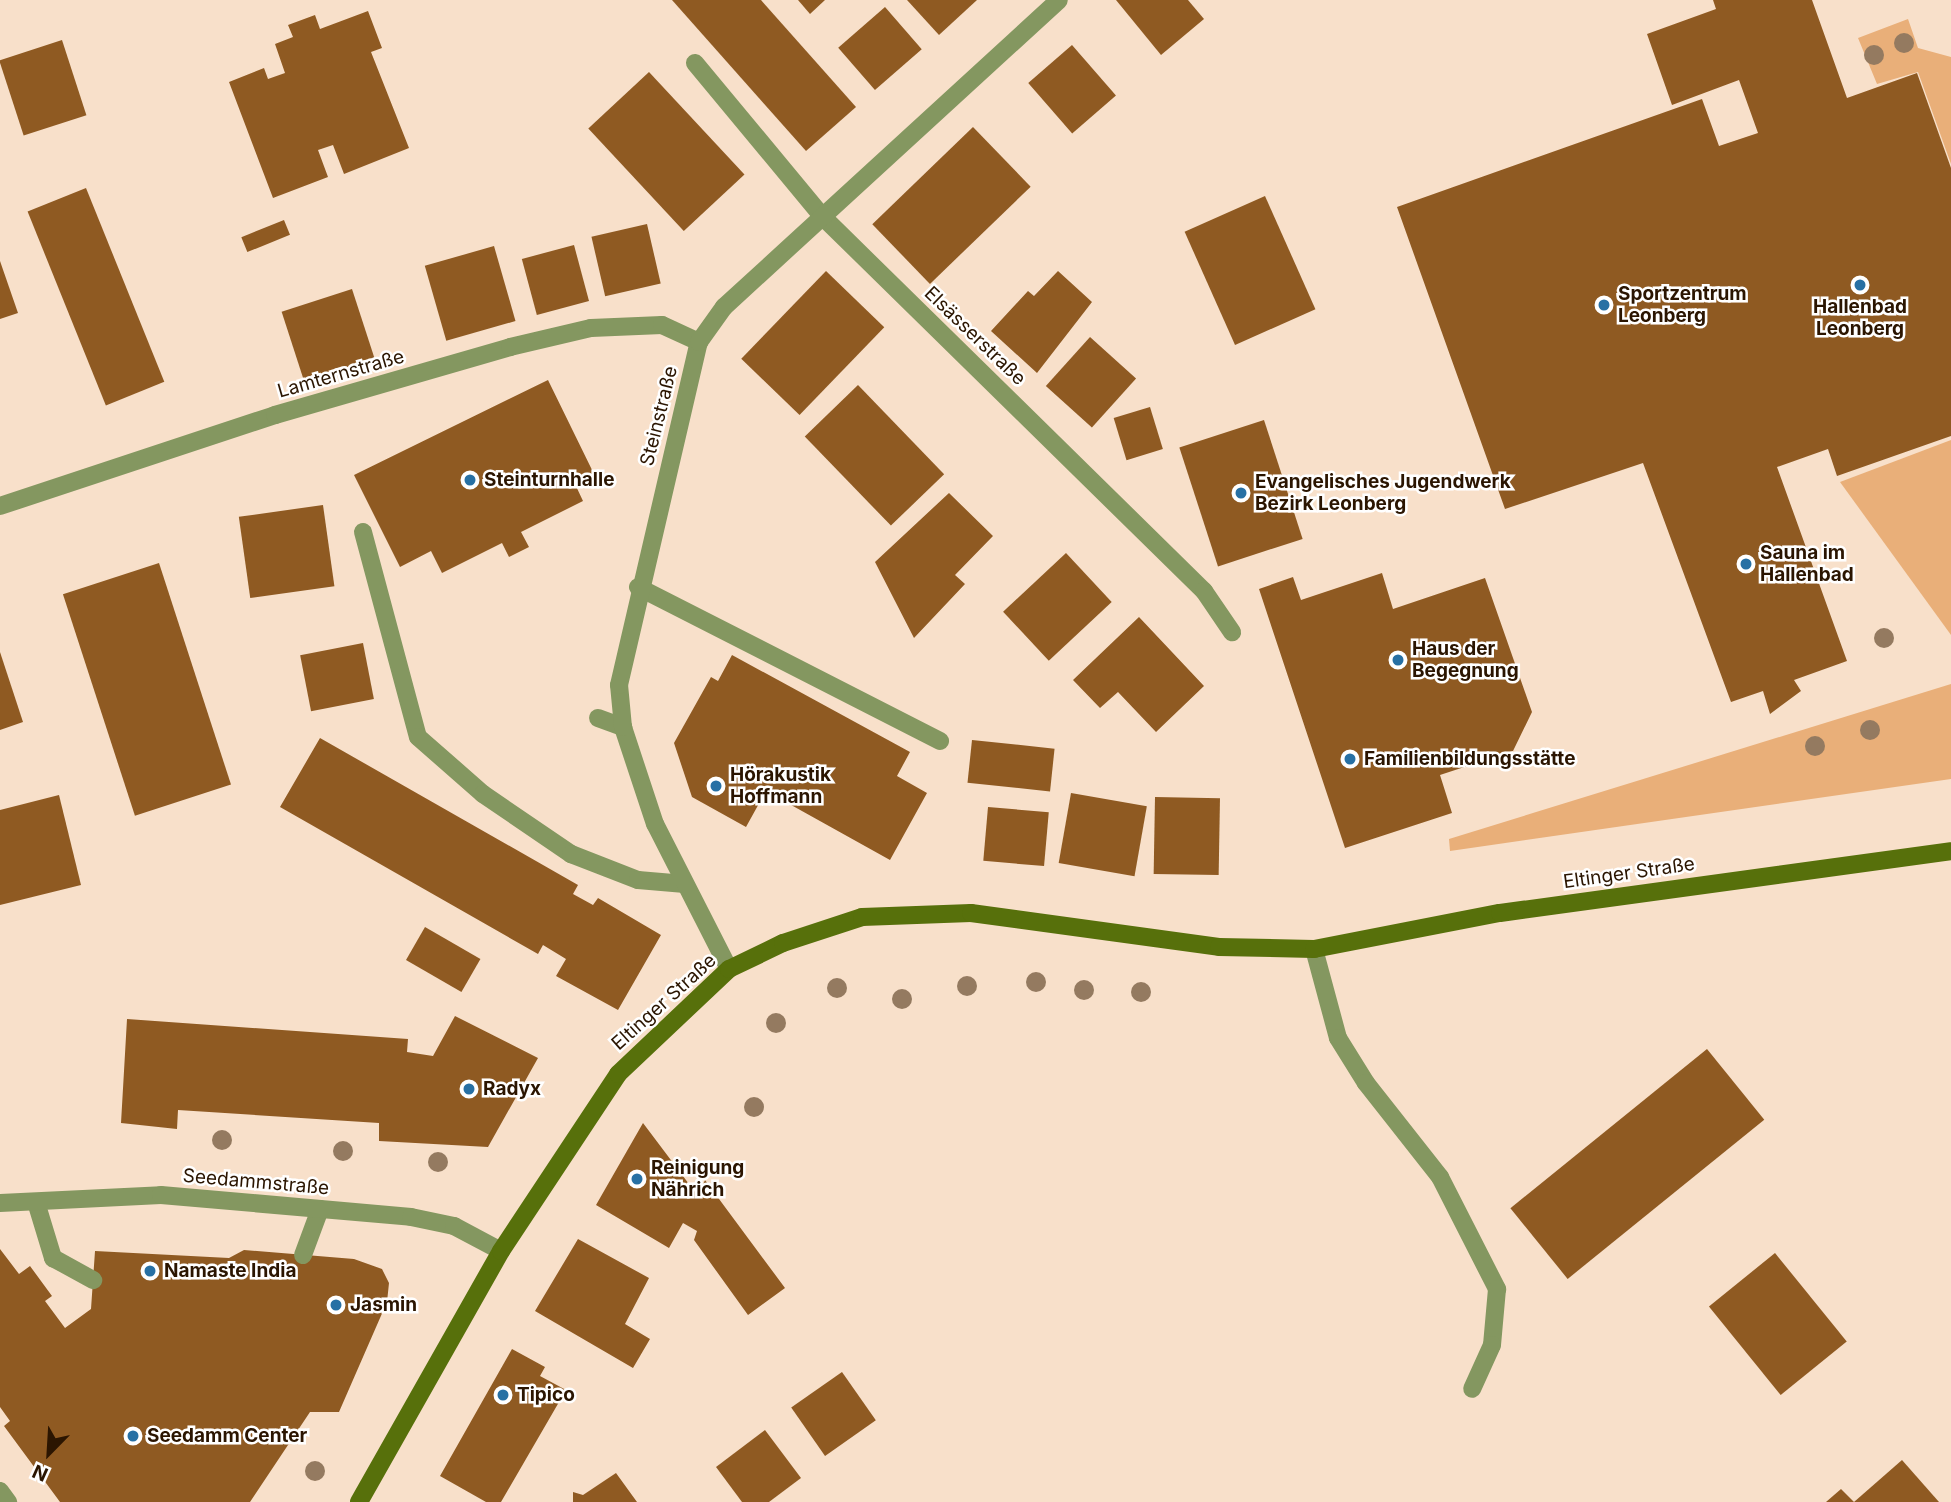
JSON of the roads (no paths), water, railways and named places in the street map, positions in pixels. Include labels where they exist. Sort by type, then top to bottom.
[{"type":"main road","name":"Eltinger Straße","points":[[359,1502],[500,1251],[618,1074],[729,969],[783,943],[862,917],[971,913],[1219,947],[1314,948],[1500,913],[1951,851]]},
{"type":"street","name":"Steinstraße","points":[[729,969],[655,824],[622,727],[619,685],[638,587],[699,342],[724,307],[823,217],[1048,3]]},
{"type":"street","name":"Elsässerstraße","points":[[695,63],[823,217],[1204,591],[1232,632]]},
{"type":"street","name":"Lamternstraße","points":[[0,506],[275,415],[510,347],[591,328],[662,326],[699,342]]},
{"type":"street","points":[[363,532],[418,737],[483,794],[572,854],[638,880],[685,884]]},
{"type":"street","points":[[638,587],[940,741]]},
{"type":"street","points":[[598,718],[622,727]]},
{"type":"street","points":[[1314,948],[1338,1038],[1366,1083],[1440,1177],[1497,1289],[1492,1345],[1472,1389]]},
{"type":"street","name":"Seedammstraße","points":[[0,1203],[161,1195],[320,1209],[454,1226],[500,1251]]},
{"type":"street","points":[[36,1202],[53,1258],[93,1280]]},
{"type":"street","points":[[303,1255],[320,1209]]},
{"type":"street","points":[[0,1491],[8,1502]]},
{"type":"place","name":"Hallenbad Leonberg","points":[[1860,285]]},
{"type":"place","name":"Sportzentrum Leonberg","points":[[1604,305]]},
{"type":"place","name":"Steinturnhalle","points":[[470,480]]},
{"type":"place","name":"Evangelisches Jugendwerk Bezirk Leonberg","points":[[1241,493]]},
{"type":"place","name":"Sauna im Hallenbad","points":[[1746,564]]},
{"type":"place","name":"Haus der Begegnung","points":[[1398,660]]},
{"type":"place","name":"Familienbildungsstätte","points":[[1350,759]]},
{"type":"place","name":"Hörakustik Hoffmann","points":[[716,786]]},
{"type":"place","name":"Radyx","points":[[469,1089]]},
{"type":"place","name":"Reinigung Nährich","points":[[637,1179]]},
{"type":"place","name":"Namaste India","points":[[150,1271]]},
{"type":"place","name":"Jasmin","points":[[336,1305]]},
{"type":"place","name":"Tipico","points":[[503,1395]]},
{"type":"place","name":"Seedamm Center","points":[[133,1436]]}]
